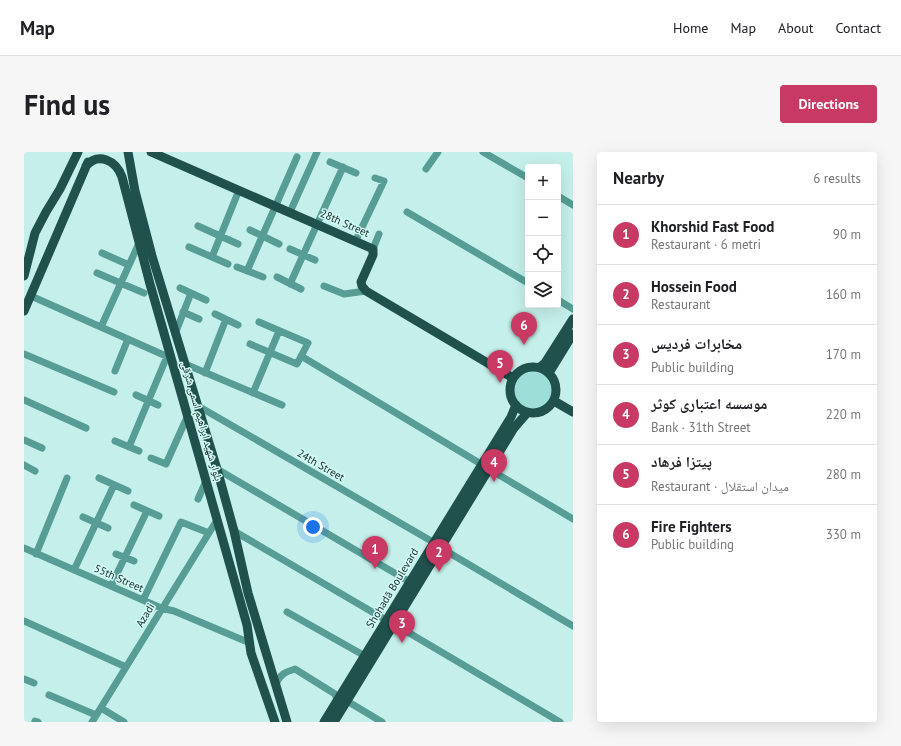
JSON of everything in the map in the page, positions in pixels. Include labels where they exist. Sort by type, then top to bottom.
[{"type":"main road","points":[[24,276],[35,233],[60,189],[78,152]]},
{"type":"main road","points":[[24,311],[92,152]]},
{"type":"main road","name":"بلوار شهید ابراهیم اسمی شرقی","points":[[113,152],[119,167],[168,353],[188,415],[246,625],[254,664],[275,722]]},
{"type":"main road","name":"بلوار شهید ابراهیم اسمی شرقی","points":[[128,152],[139,206],[175,334],[217,469],[234,531],[248,593],[287,722]]},
{"type":"main road","name":"28th Street","points":[[151,152],[356,240],[373,249],[373,255],[361,282],[366,291]]},
{"type":"main road","points":[[86,166],[90,159],[96,155],[102,155],[112,158],[119,167]]},
{"type":"main road","points":[[366,291],[513,378]]},
{"type":"main road","points":[[540,367],[549,373],[557,386],[554,401],[540,413],[527,413],[516,405],[510,392],[513,378],[524,368],[540,367],[545,363],[573,319]]},
{"type":"main road","points":[[549,373],[573,334]]},
{"type":"main road","points":[[554,401],[573,412]]},
{"type":"main road","name":"Shohadā Boulevard","points":[[324,722],[342,700],[437,545],[481,464],[511,417],[516,405]]},
{"type":"main road","name":"Shohadā Boulevard","points":[[334,722],[342,700],[365,656],[390,622],[410,582],[489,469],[519,421],[527,413]]},
{"type":"main road","points":[[250,643],[258,645],[263,639]]},
{"type":"main road","points":[[254,664],[256,658],[259,656],[264,656],[269,661]]},
{"type":"street","points":[[290,212],[317,152]]},
{"type":"street","points":[[426,169],[438,152]]},
{"type":"street","points":[[483,152],[525,176]]},
{"type":"street","points":[[247,271],[297,157]]},
{"type":"street","points":[[330,162],[356,173]]},
{"type":"street","points":[[290,284],[344,167]]},
{"type":"street","points":[[356,240],[384,181],[375,178]]},
{"type":"street","points":[[212,257],[239,190]]},
{"type":"street","points":[[561,198],[573,204]]},
{"type":"street","points":[[407,212],[525,281]]},
{"type":"street","points":[[198,226],[238,244]]},
{"type":"street","points":[[250,230],[279,244]]},
{"type":"street","points":[[373,249],[379,234]]},
{"type":"street","points":[[101,327],[139,243]]},
{"type":"street","points":[[189,247],[228,264]]},
{"type":"street","points":[[290,249],[315,260]]},
{"type":"street","points":[[102,253],[129,265]]},
{"type":"street","points":[[237,267],[263,278]]},
{"type":"street","points":[[97,273],[144,293]]},
{"type":"street","points":[[277,277],[301,289]]},
{"type":"street","points":[[324,286],[344,294],[366,291]]},
{"type":"street","points":[[180,288],[206,300]]},
{"type":"street","points":[[175,334],[191,293]]},
{"type":"street","points":[[31,296],[128,339],[168,353],[129,447]]},
{"type":"street","points":[[561,302],[573,309]]},
{"type":"street","points":[[183,312],[199,319]]},
{"type":"street","points":[[215,314],[238,324]]},
{"type":"street","points":[[205,373],[226,319]]},
{"type":"street","points":[[250,344],[297,364],[308,343],[259,322]]},
{"type":"street","points":[[253,393],[279,331]]},
{"type":"street","points":[[115,371],[128,339]]},
{"type":"street","points":[[24,354],[114,392]]},
{"type":"street","points":[[301,356],[481,464]]},
{"type":"street","points":[[185,364],[282,405]]},
{"type":"street","points":[[136,395],[158,405]]},
{"type":"street","points":[[24,400],[86,428]]},
{"type":"street","name":"24th Street","points":[[198,406],[573,626]]},
{"type":"street","points":[[151,458],[166,464],[188,415]]},
{"type":"street","points":[[115,441],[139,451]]},
{"type":"street","points":[[25,443],[42,448]]},
{"type":"street","points":[[24,465],[35,471]]},
{"type":"street","points":[[217,469],[410,582]]},
{"type":"street","points":[[489,469],[573,519]]},
{"type":"street","points":[[36,554],[67,478]]},
{"type":"street","points":[[99,478],[128,491]]},
{"type":"street","points":[[198,499],[206,481]]},
{"type":"street","points":[[74,570],[114,485]]},
{"type":"street","points":[[134,505],[160,516]]},
{"type":"street","points":[[111,586],[147,511]]},
{"type":"street","points":[[83,517],[108,528]]},
{"type":"street","name":"Azadi","points":[[92,722],[161,608],[217,520]]},
{"type":"street","points":[[143,600],[181,522],[209,533]]},
{"type":"street","points":[[234,531],[560,722]]},
{"type":"street","name":"55th Street","points":[[24,548],[161,608],[174,611],[250,643]]},
{"type":"street","points":[[116,554],[134,561]]},
{"type":"street","points":[[287,612],[365,656]]},
{"type":"street","points":[[24,621],[126,668]]},
{"type":"street","points":[[276,685],[278,678],[285,672],[295,669],[342,700],[382,722]]},
{"type":"street","points":[[24,679],[34,683]]},
{"type":"street","points":[[49,695],[96,715]]},
{"type":"street","points":[[100,708],[124,722]]},
{"type":"shaded area","points":[[533,369],[548,375],[554,390],[548,405],[533,411],[518,405],[512,390],[518,375]]},
{"type":"place","name":"Fire Fighters","points":[[524,345]]},
{"type":"place","name":"پیتزا فرهاد","points":[[500,383]]},
{"type":"place","name":"موسسه اعتباری کوثر","points":[[494,482]]},
{"type":"place","name":"Khorshid Fast Food","points":[[375,569]]},
{"type":"place","name":"Hossein Food","points":[[439,572]]},
{"type":"place","name":"مخابرات فردیس","points":[[402,643]]}]
